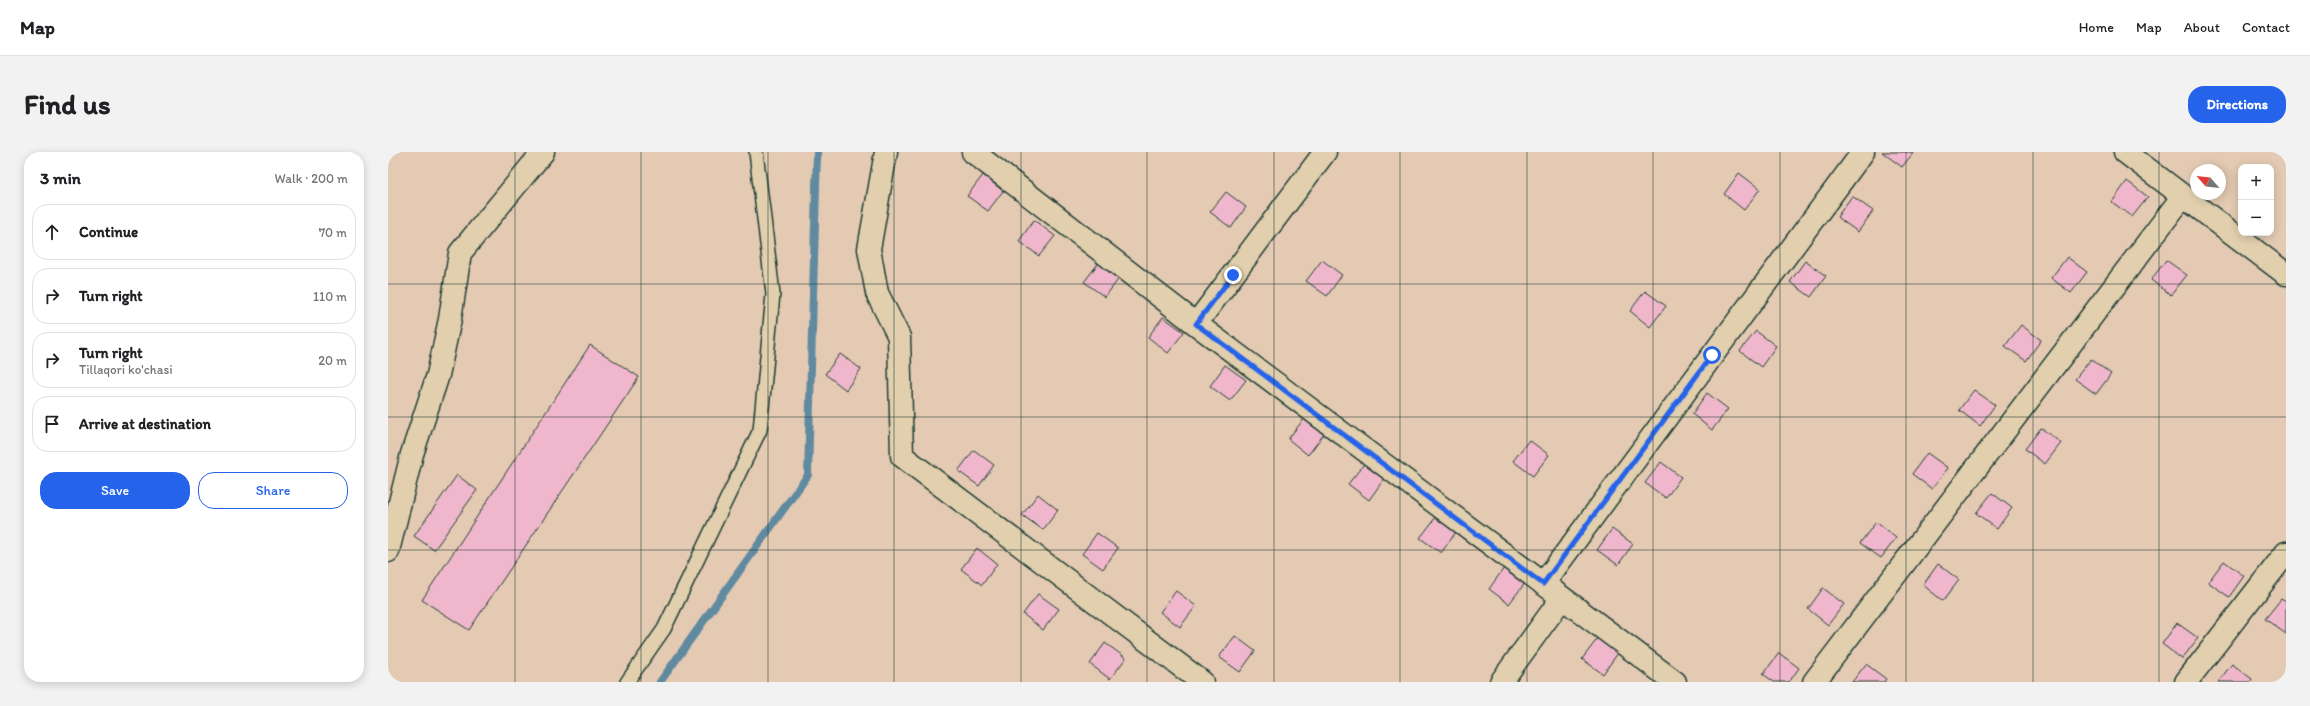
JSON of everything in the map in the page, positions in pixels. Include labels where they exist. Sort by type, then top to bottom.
[{"type":"street","points":[[388,550],[412,454],[438,375],[450,319],[460,253],[543,152]]},
{"type":"street","points":[[886,152],[869,249],[876,293],[899,337],[902,456],[1202,682]]},
{"type":"street","points":[[973,152],[1196,324],[1674,682]]},
{"type":"street","points":[[1196,324],[1325,152]]},
{"type":"street","points":[[1543,584],[1863,152]]},
{"type":"street","points":[[2125,152],[2286,274]]},
{"type":"street","points":[[1814,682],[2182,196]]},
{"type":"street","points":[[2186,682],[2286,553]]},
{"type":"street","points":[[1501,682],[1562,598]]},
{"type":"lane","points":[[627,682],[664,629],[760,430],[773,294],[756,152]]},
{"type":"building","points":[[1882,152],[1914,152],[1902,167]]},
{"type":"building","points":[[1739,173],[1760,189],[1744,210],[1724,194]]},
{"type":"building","points":[[983,175],[1003,191],[988,211],[967,196]]},
{"type":"building","points":[[2127,181],[2148,197],[2132,217],[2112,202]]},
{"type":"building","points":[[1226,192],[1246,207],[1231,228],[1210,212]]},
{"type":"building","points":[[1852,196],[1873,211],[1858,232],[1837,217]]},
{"type":"building","points":[[1034,220],[1055,236],[1039,256],[1019,241]]},
{"type":"building","points":[[2067,257],[2087,272],[2071,293],[2051,278]]},
{"type":"building","points":[[1322,260],[1342,275],[1327,296],[1306,281]]},
{"type":"building","points":[[2166,260],[2187,275],[2171,295],[2151,280]]},
{"type":"building","points":[[1100,261],[1120,277],[1105,297],[1084,282]]},
{"type":"building","points":[[1805,261],[1826,276],[1811,297],[1790,282]]},
{"type":"building","points":[[1645,291],[1666,306],[1650,327],[1630,311]]},
{"type":"building","points":[[1163,317],[1184,332],[1168,353],[1148,337]]},
{"type":"building","points":[[2021,325],[2041,340],[2026,361],[2005,346]]},
{"type":"building","points":[[1756,331],[1776,346],[1761,367],[1740,351]]},
{"type":"building","points":[[590,345],[639,377],[469,630],[422,600]]},
{"type":"building","points":[[840,354],[861,369],[846,390],[825,374]]},
{"type":"building","points":[[2091,359],[2111,374],[2096,394],[2075,379]]},
{"type":"building","points":[[1225,365],[1246,380],[1230,401],[1210,386]]},
{"type":"building","points":[[1974,390],[1995,405],[1980,426],[1959,410]]},
{"type":"building","points":[[1707,393],[1728,409],[1712,430],[1692,414]]},
{"type":"building","points":[[1304,419],[1324,434],[1308,455],[1288,439]]},
{"type":"building","points":[[2041,428],[2061,443],[2045,464],[2025,449]]},
{"type":"building","points":[[1529,440],[1549,455],[1533,476],[1513,461]]},
{"type":"building","points":[[974,450],[994,465],[979,486],[958,471]]},
{"type":"building","points":[[1927,453],[1948,468],[1932,489],[1912,474]]},
{"type":"building","points":[[1661,462],[1681,477],[1666,498],[1645,483]]},
{"type":"building","points":[[1364,464],[1384,479],[1369,500],[1348,484]]},
{"type":"building","points":[[457,475],[477,490],[434,550],[414,536]]},
{"type":"building","points":[[1992,493],[2012,508],[1997,529],[1976,513]]},
{"type":"building","points":[[1038,494],[1058,510],[1043,530],[1022,515]]},
{"type":"building","points":[[1436,517],[1456,532],[1441,553],[1420,538]]},
{"type":"building","points":[[1876,522],[1896,538],[1881,558],[1860,543]]},
{"type":"building","points":[[1612,529],[1633,544],[1618,565],[1597,550]]},
{"type":"building","points":[[1097,533],[1118,548],[1103,569],[1082,554]]},
{"type":"building","points":[[977,548],[997,564],[982,585],[961,569]]},
{"type":"building","points":[[2224,561],[2244,576],[2229,597],[2208,582]]},
{"type":"building","points":[[1938,564],[1959,580],[1943,601],[1923,585]]},
{"type":"building","points":[[1504,568],[1525,583],[1509,604],[1489,589]]},
{"type":"building","points":[[1823,588],[1844,604],[1828,625],[1808,609]]},
{"type":"building","points":[[1176,591],[1196,606],[1180,627],[1160,612]]},
{"type":"building","points":[[1038,594],[1059,609],[1043,630],[1023,614]]},
{"type":"building","points":[[2281,599],[2286,602],[2286,634],[2265,619]]},
{"type":"building","points":[[2177,623],[2198,638],[2182,659],[2162,644]]},
{"type":"building","points":[[1235,636],[1255,651],[1240,672],[1219,657]]},
{"type":"building","points":[[1598,638],[1618,653],[1603,674],[1582,659]]},
{"type":"building","points":[[1105,643],[1126,658],[1110,679],[1090,664]]},
{"type":"building","points":[[1779,653],[1799,668],[1789,682],[1774,682],[1763,674]]},
{"type":"building","points":[[1866,664],[1886,679],[1884,682],[1852,682]]},
{"type":"building","points":[[2232,664],[2252,679],[2250,682],[2218,682]]},
{"type":"waterway","points":[[660,682],[808,475],[817,152]]},
{"type":"route","points":[[1233,275],[1196,324],[1543,584],[1712,355]]}]
